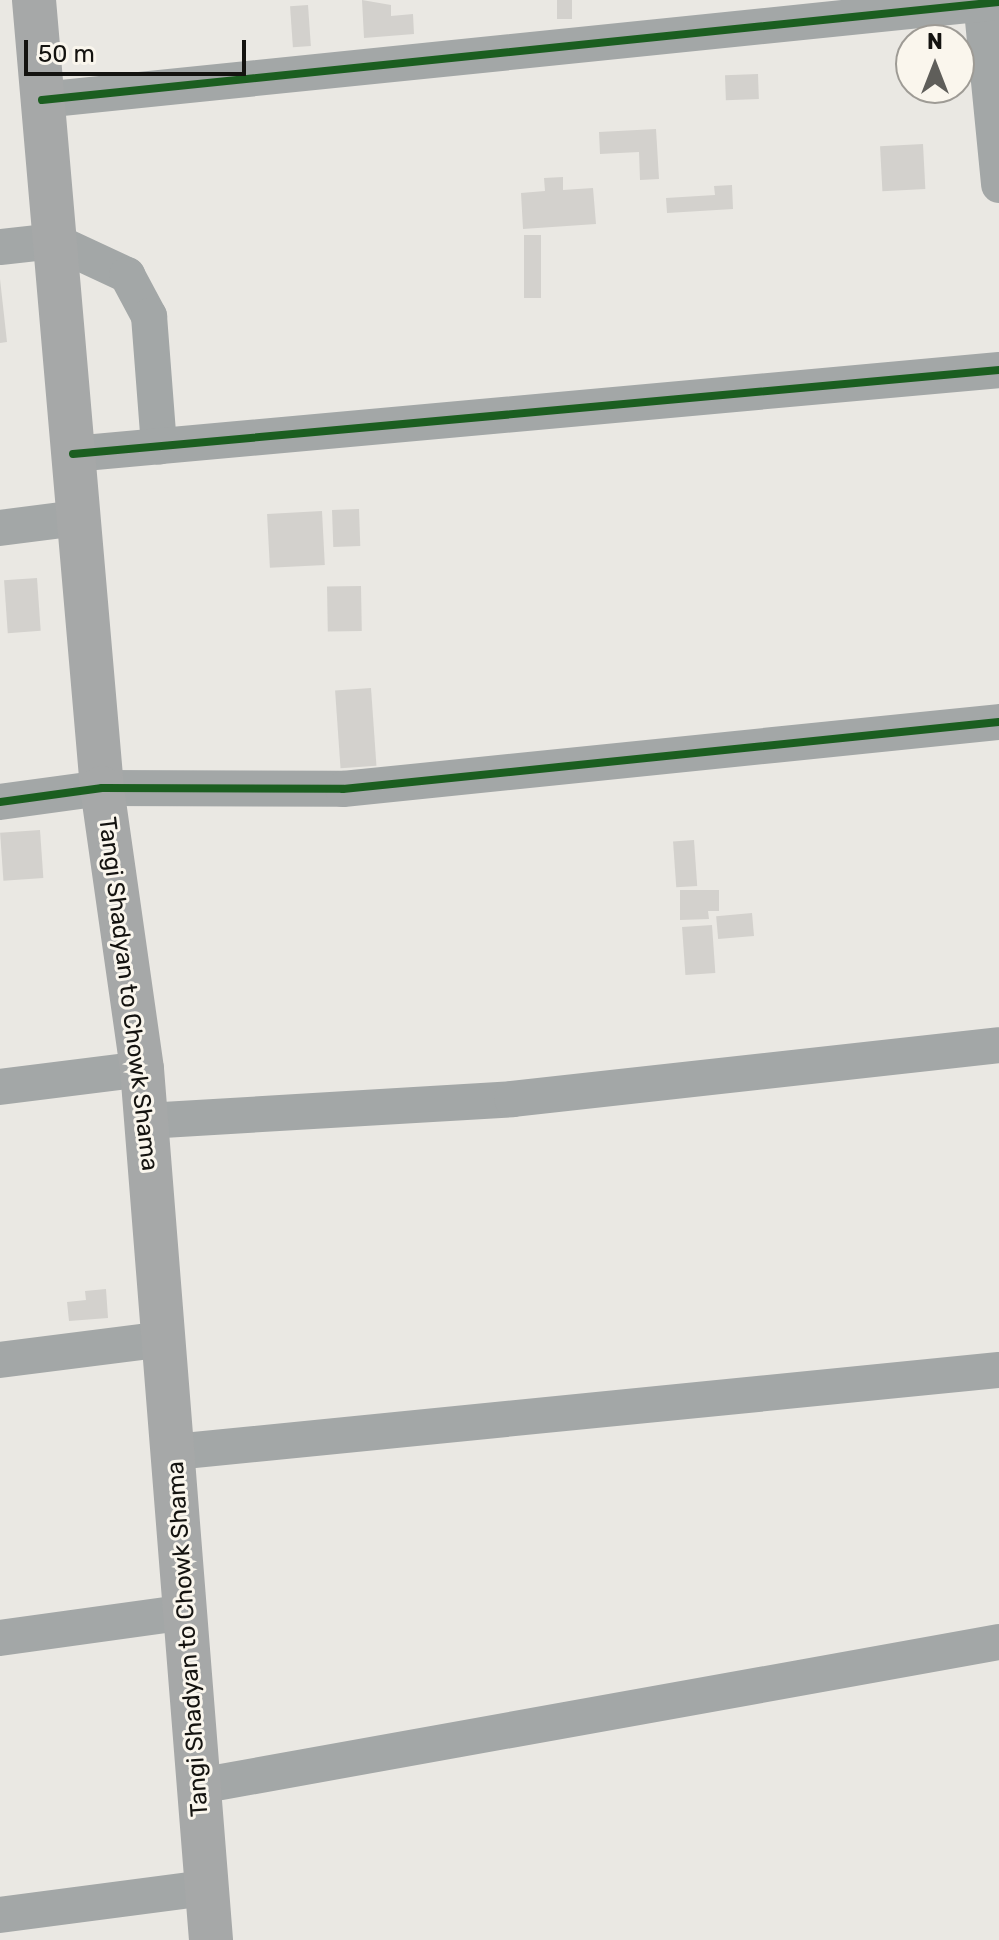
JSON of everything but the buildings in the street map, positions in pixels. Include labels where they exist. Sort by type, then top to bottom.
[{"type":"main road","name":"Tangi Shadyan to Chowk Shama","points":[[34,0],[102,788],[142,1069],[211,1940]]},
{"type":"street","points":[[42,100],[987,2],[999,185]]},
{"type":"street","points":[[0,247],[54,241],[127,275],[149,316],[159,447]]},
{"type":"street","points":[[73,454],[999,370]]},
{"type":"street","points":[[0,528],[78,518]]},
{"type":"street","points":[[0,802],[102,788],[343,789],[999,722]]},
{"type":"street","points":[[146,1121],[512,1099],[999,1045]]},
{"type":"street","points":[[0,1087],[142,1069]]},
{"type":"street","points":[[0,1360],[164,1339]]},
{"type":"street","points":[[174,1452],[999,1370]]},
{"type":"street","points":[[0,1638],[187,1612]]},
{"type":"street","points":[[199,1786],[999,1642]]},
{"type":"street","points":[[0,1915],[206,1888]]},
{"type":"cycle path","points":[[42,100],[999,2]]},
{"type":"cycle path","points":[[73,454],[999,370]]},
{"type":"cycle path","points":[[0,802],[102,788],[343,789],[999,722]]}]
